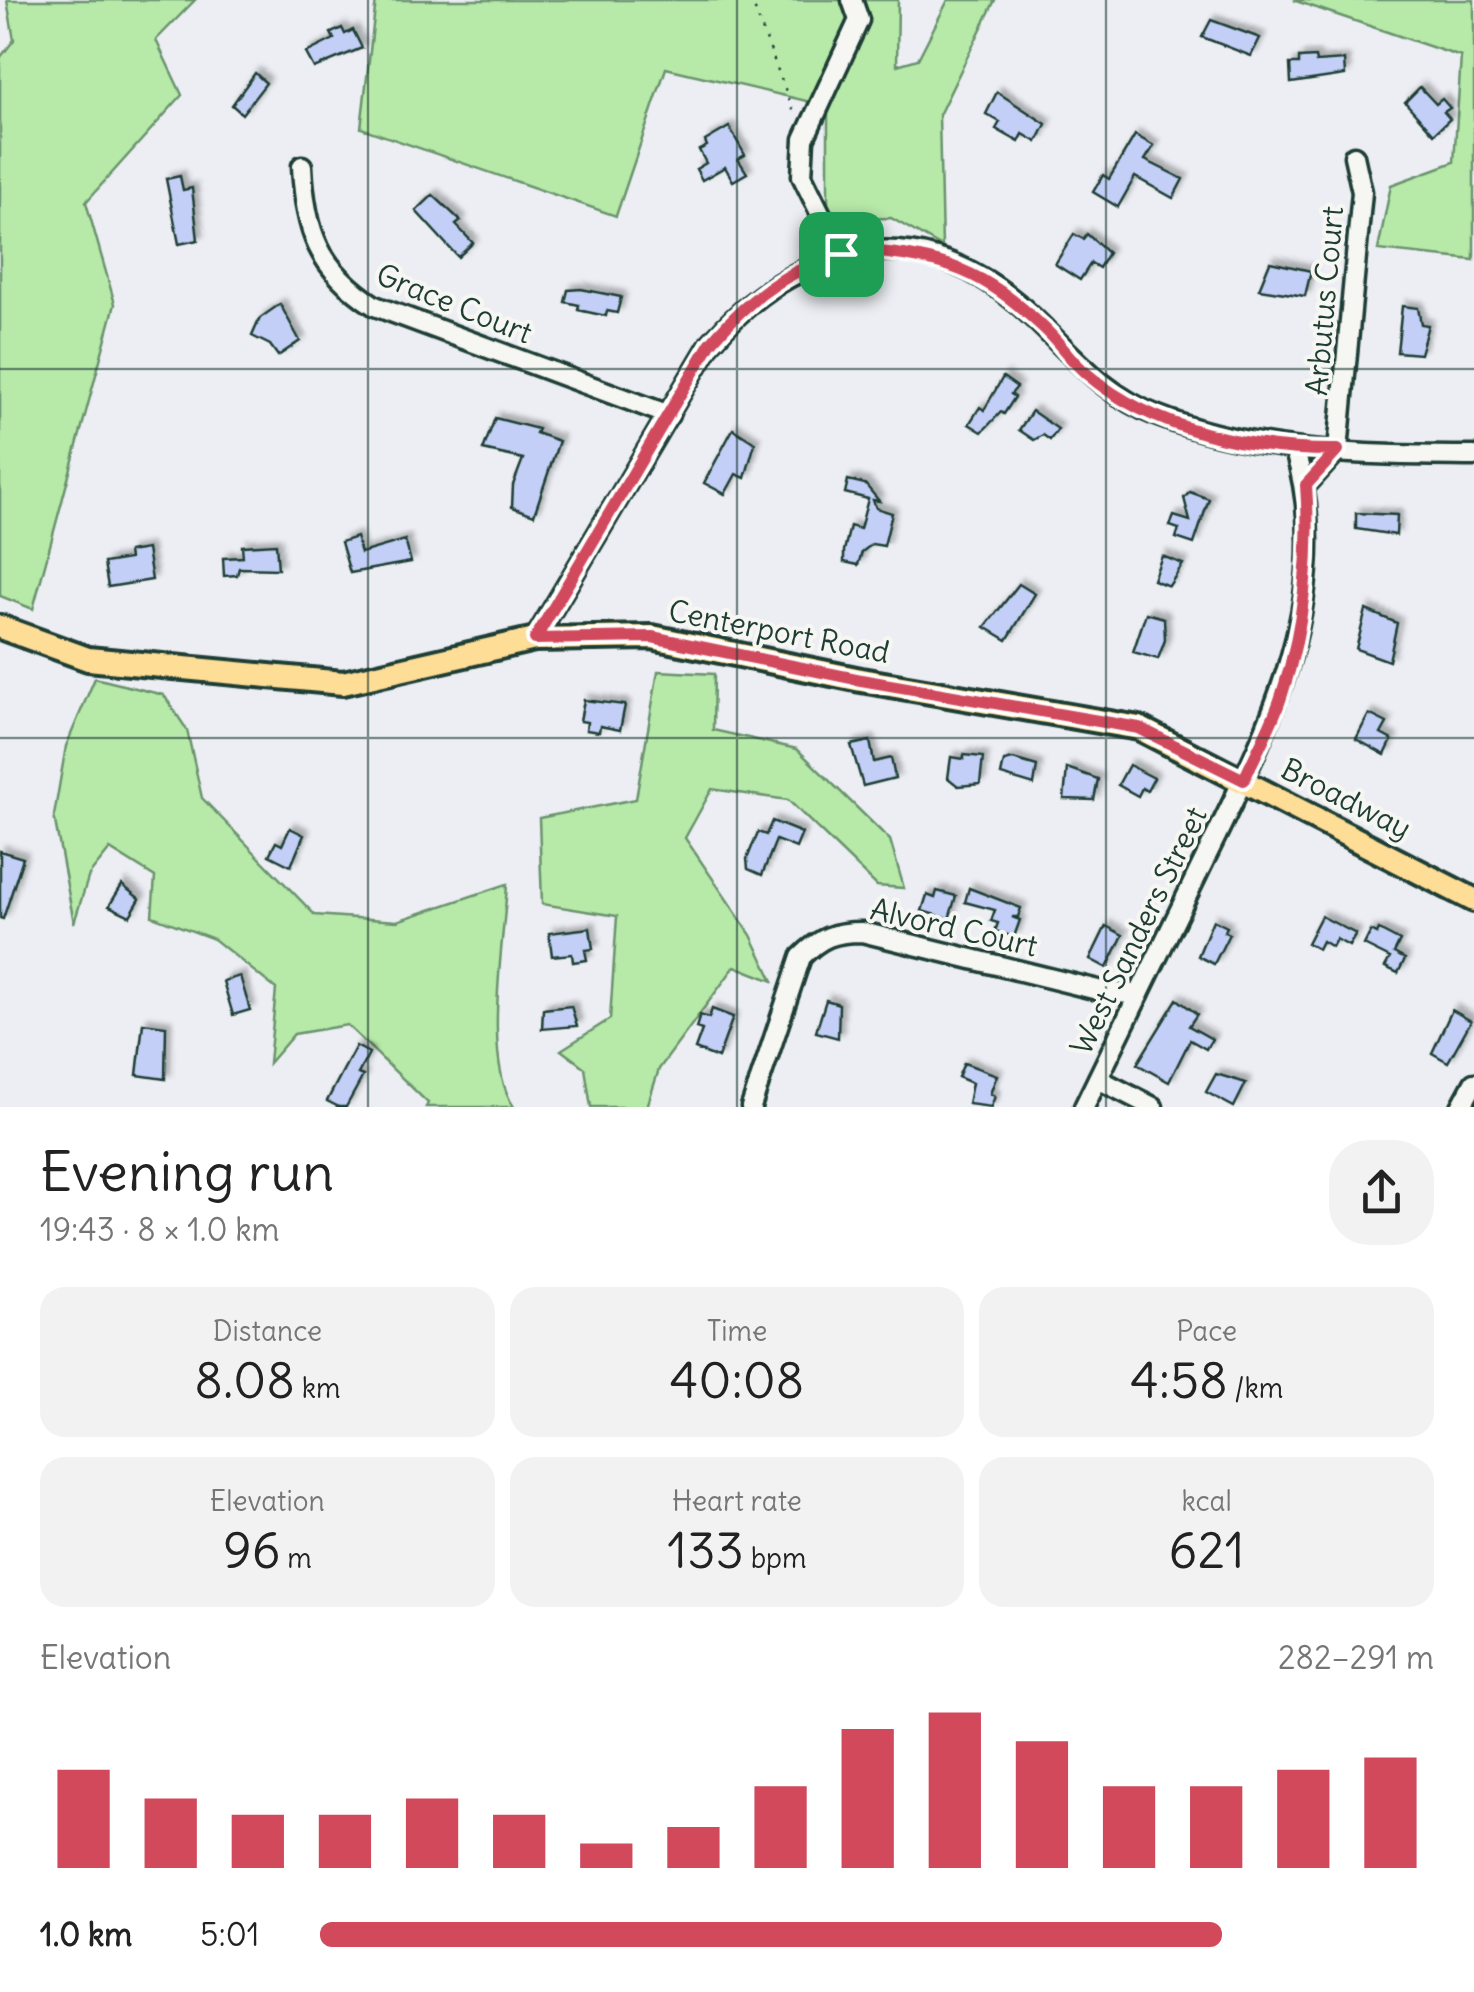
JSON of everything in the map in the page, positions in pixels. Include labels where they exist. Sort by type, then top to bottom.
[{"type":"main road","name":"Centerport Road","points":[[0,627],[88,659],[343,684],[535,639],[652,637],[861,680],[1139,728],[1244,780]]},
{"type":"main road","name":"Broadway","points":[[1244,780],[1474,900]]},
{"type":"street","points":[[841,254],[802,176],[804,140],[859,20],[852,0]]},
{"type":"street","name":"Arbutus Court","points":[[1338,450],[1362,192],[1354,156]]},
{"type":"street","name":"Grace Court","points":[[302,166],[304,208],[312,234],[346,287],[374,306],[668,414]]},
{"type":"street","points":[[535,639],[710,344],[740,308],[784,276],[861,250],[916,256],[968,269],[1014,300],[1085,373],[1119,397],[1185,426],[1296,450],[1474,456]]},
{"type":"street","name":"West Sanders Street","points":[[1084,1107],[1282,695],[1298,630],[1306,571],[1306,485],[1296,450]]},
{"type":"street","points":[[1306,485],[1338,450]]},
{"type":"street","name":"Alvord Court","points":[[751,1107],[801,957],[818,940],[837,932],[862,932],[1110,993],[1139,994]]},
{"type":"street","points":[[1098,1078],[1152,1107]]},
{"type":"street","points":[[1462,1107],[1474,1083]]},
{"type":"path","points":[[752,0],[804,140]]},
{"type":"green space","points":[[7,0],[195,0],[156,40],[182,95],[86,202],[115,304],[33,609],[0,596],[0,58],[14,40]]},
{"type":"green space","points":[[376,0],[898,0],[897,65],[918,59],[948,0],[995,0],[939,115],[942,247],[891,218],[828,219],[828,106],[666,68],[616,216],[361,128]]},
{"type":"green space","points":[[1293,0],[1474,0],[1474,260],[1378,250],[1391,185],[1454,162],[1461,57]]},
{"type":"green space","points":[[658,671],[714,674],[713,730],[797,749],[890,840],[904,888],[877,886],[788,800],[712,789],[685,838],[751,935],[773,981],[735,966],[659,1069],[647,1107],[591,1107],[585,1068],[561,1050],[610,1019],[617,916],[542,904],[539,818],[636,799]]},
{"type":"green space","points":[[95,678],[164,695],[187,730],[202,798],[315,915],[397,921],[507,884],[497,1031],[504,1086],[514,1107],[426,1107],[428,1103],[347,1025],[294,1034],[269,1063],[276,989],[214,939],[152,916],[155,877],[110,849],[89,875],[74,923],[54,816],[66,746]]},
{"type":"building","points":[[1211,20],[1260,38],[1251,56],[1202,37]]},
{"type":"building","points":[[342,28],[345,34],[353,30],[362,48],[314,68],[306,53],[334,39],[331,33]]},
{"type":"building","points":[[1315,57],[1316,62],[1344,60],[1345,75],[1291,83],[1290,64],[1299,64],[1299,58]]},
{"type":"building","points":[[255,73],[266,83],[242,114],[232,105]]},
{"type":"building","points":[[1420,87],[1436,104],[1442,99],[1450,108],[1444,112],[1450,119],[1434,134],[1405,102]]},
{"type":"building","points":[[997,92],[1046,124],[1037,142],[1023,134],[1019,142],[996,129],[1000,122],[986,114]]},
{"type":"building","points":[[729,127],[745,155],[738,159],[747,173],[733,181],[725,167],[702,180],[696,169],[706,163],[699,150],[707,146],[705,141]]},
{"type":"building","points":[[1135,135],[1154,146],[1145,160],[1183,179],[1173,198],[1135,177],[1118,207],[1093,192],[1103,175],[1109,179]]},
{"type":"building","points":[[180,176],[183,190],[192,188],[198,240],[179,244],[166,179]]},
{"type":"building","points":[[433,195],[461,221],[456,225],[473,243],[458,257],[416,211]]},
{"type":"building","points":[[1074,234],[1083,239],[1087,234],[1108,253],[1099,268],[1091,263],[1080,280],[1055,264]]},
{"type":"building","points":[[1270,262],[1311,271],[1305,296],[1259,289]]},
{"type":"building","points":[[568,290],[621,297],[617,313],[607,311],[606,316],[578,310],[579,305],[565,302]]},
{"type":"building","points":[[280,304],[300,341],[278,356],[270,345],[252,336],[260,318]]},
{"type":"building","points":[[1402,306],[1418,308],[1421,324],[1428,325],[1420,354],[1397,352]]},
{"type":"building","points":[[1003,377],[1017,387],[1011,394],[1015,397],[1004,414],[1001,412],[982,432],[969,424],[980,407],[984,410]]},
{"type":"building","points":[[1032,411],[1058,429],[1050,440],[1043,435],[1034,440],[1019,430]]},
{"type":"building","points":[[495,418],[538,429],[536,433],[559,441],[534,515],[512,507],[513,485],[523,459],[483,450]]},
{"type":"building","points":[[733,429],[755,443],[745,478],[736,474],[725,494],[704,483]]},
{"type":"building","points":[[848,480],[865,484],[879,501],[873,500],[876,508],[892,513],[884,546],[872,544],[862,552],[858,565],[844,562],[844,551],[850,526],[860,529],[868,499],[845,493]]},
{"type":"building","points":[[1190,492],[1209,499],[1194,544],[1176,538],[1179,529],[1170,526],[1174,516],[1190,521],[1184,498]]},
{"type":"building","points":[[1356,513],[1397,515],[1396,535],[1356,529]]},
{"type":"building","points":[[356,537],[361,553],[405,540],[411,562],[350,573],[341,542]]},
{"type":"building","points":[[276,544],[278,569],[239,568],[237,575],[224,576],[223,558],[243,557],[242,546]]},
{"type":"building","points":[[147,549],[152,580],[108,587],[104,563],[129,559],[128,552]]},
{"type":"building","points":[[1162,556],[1183,564],[1169,586],[1153,580]]},
{"type":"building","points":[[1019,584],[1035,594],[1007,640],[985,627]]},
{"type":"building","points":[[1366,610],[1397,623],[1389,661],[1356,649]]},
{"type":"building","points":[[1146,613],[1164,618],[1165,640],[1158,659],[1133,652]]},
{"type":"building","points":[[584,700],[625,705],[620,730],[600,726],[599,732],[586,730],[587,722],[580,721]]},
{"type":"building","points":[[1369,714],[1387,723],[1381,734],[1392,740],[1385,755],[1356,739]]},
{"type":"building","points":[[870,741],[874,762],[891,758],[895,778],[863,786],[851,745]]},
{"type":"building","points":[[964,755],[983,757],[980,784],[958,786],[948,778],[951,757],[964,759]]},
{"type":"building","points":[[1013,759],[1037,766],[1034,785],[1001,775],[1004,761]]},
{"type":"building","points":[[1129,765],[1154,778],[1147,791],[1142,788],[1138,796],[1118,785]]},
{"type":"building","points":[[1067,768],[1098,779],[1094,800],[1064,799]]},
{"type":"building","points":[[772,821],[802,833],[796,848],[776,840],[762,875],[748,869],[747,859],[758,832],[766,835]]},
{"type":"building","points":[[290,828],[304,835],[291,866],[269,855],[276,842],[282,845]]},
{"type":"building","points":[[0,851],[23,858],[3,919],[0,918]]},
{"type":"building","points":[[122,885],[140,899],[130,916],[109,906]]},
{"type":"building","points":[[969,888],[1021,908],[1018,917],[1012,917],[1020,920],[1014,937],[995,931],[998,923],[991,921],[995,910],[965,902]]},
{"type":"building","points":[[937,891],[956,896],[949,919],[922,911],[927,895],[935,898]]},
{"type":"building","points":[[1321,916],[1356,934],[1349,946],[1336,939],[1332,947],[1322,941],[1318,949],[1307,943]]},
{"type":"building","points":[[1213,920],[1227,927],[1224,932],[1229,934],[1214,964],[1198,956]]},
{"type":"building","points":[[1106,926],[1123,935],[1107,968],[1090,959]]},
{"type":"building","points":[[590,928],[593,949],[585,950],[587,960],[573,962],[572,954],[552,956],[549,933]]},
{"type":"building","points":[[1379,930],[1400,941],[1394,953],[1405,959],[1398,973],[1385,967],[1390,958],[1364,945],[1371,931],[1377,934]]},
{"type":"building","points":[[240,976],[250,1010],[233,1015],[223,981]]},
{"type":"building","points":[[1177,999],[1197,1014],[1189,1026],[1212,1039],[1206,1049],[1190,1040],[1169,1082],[1137,1064]]},
{"type":"building","points":[[826,1000],[839,1004],[838,1038],[816,1032]]},
{"type":"building","points":[[571,1006],[577,1026],[542,1029],[543,1009]]},
{"type":"building","points":[[712,1009],[733,1017],[718,1058],[695,1049],[702,1030],[696,1028],[700,1015],[709,1018]]},
{"type":"building","points":[[1452,1010],[1471,1021],[1448,1062],[1432,1053]]},
{"type":"building","points":[[143,1023],[166,1026],[165,1079],[137,1075]]},
{"type":"building","points":[[356,1046],[369,1053],[358,1074],[363,1076],[346,1107],[339,1107],[327,1101]]},
{"type":"building","points":[[964,1063],[997,1075],[990,1094],[995,1096],[991,1107],[968,1104],[972,1083],[958,1077]]},
{"type":"building","points":[[1216,1074],[1246,1083],[1234,1107],[1206,1092]]},
{"type":"route","points":[[861,250],[916,256],[968,269],[1014,300],[1085,373],[1155,416],[1222,436],[1296,450],[1338,450],[1306,485],[1309,524],[1298,630],[1282,695],[1244,780],[1139,728],[861,680],[652,637],[535,639],[710,344],[740,308],[784,276],[822,258],[841,254],[861,250]]}]
